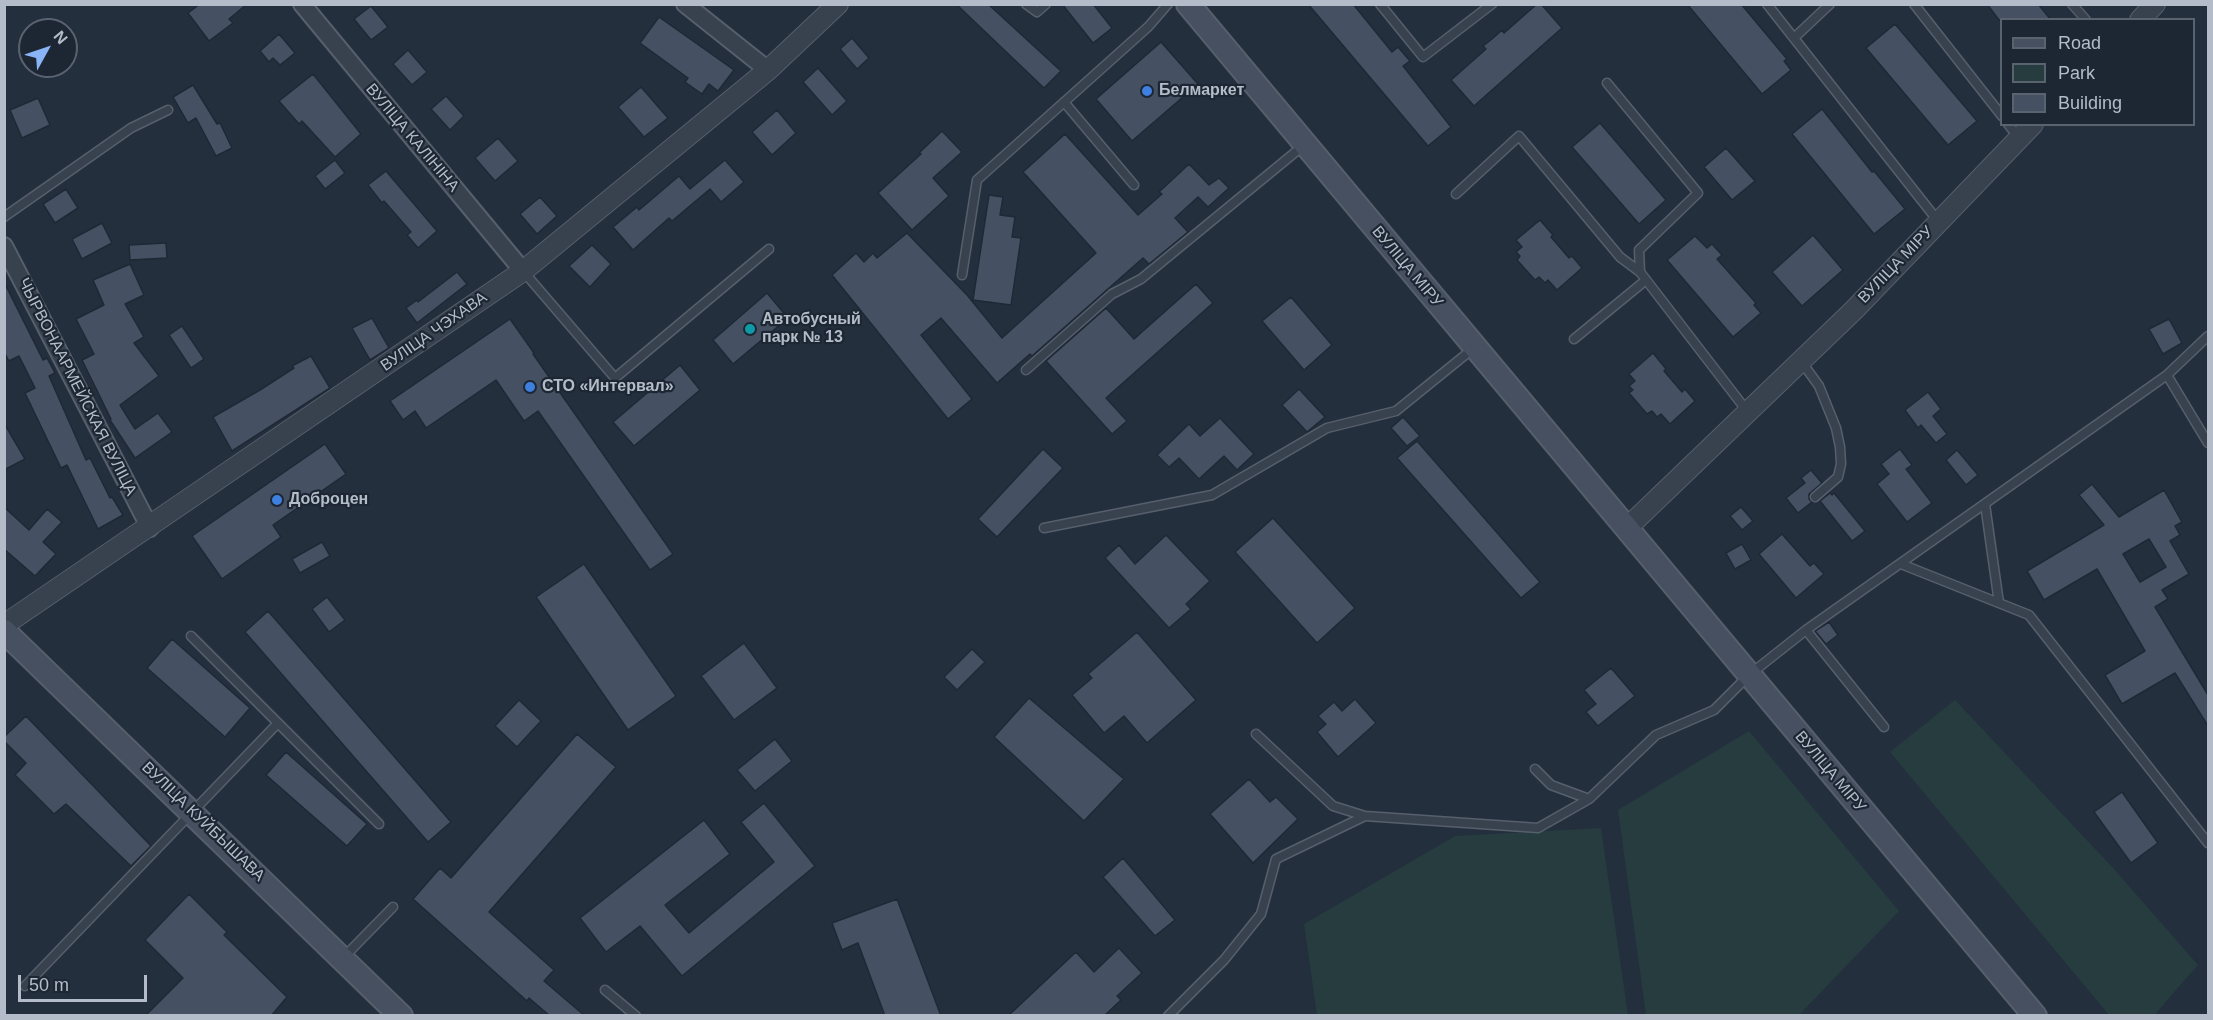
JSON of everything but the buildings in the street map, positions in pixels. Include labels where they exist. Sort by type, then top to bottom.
[{"type":"main road","name":"ВУЛІЦА МІРУ","points":[[1188,4],[2035,1016]]},
{"type":"main road","name":"ВУЛІЦА КУЙБЫШАВА","points":[[4,631],[194,812],[401,1016]]},
{"type":"street","name":"ВУЛІЦА КАЛІНІНА","points":[[302,4],[522,271]]},
{"type":"street","points":[[685,4],[768,70]]},
{"type":"street","name":"ВУЛІЦА ЧЭХАВА","points":[[4,625],[150,528],[522,271],[768,70],[838,4]]},
{"type":"street","points":[[2142,18],[2155,4]]},
{"type":"street","name":"ВУЛІЦА МІРУ","points":[[1627,528],[1854,310],[2020,129]]},
{"type":"street","name":"ЧЫРВОНААРМЕЙСКАЯ ВУЛІЦА","points":[[4,246],[150,528]]},
{"type":"lane","points":[[1026,4],[1037,12],[1046,4]]},
{"type":"lane","points":[[962,275],[977,180],[1148,27],[1168,4]]},
{"type":"lane","points":[[1380,4],[1423,57],[1492,4]]},
{"type":"lane","points":[[1767,4],[1938,221]]},
{"type":"lane","points":[[1794,38],[1830,4]]},
{"type":"lane","points":[[1914,4],[2000,115]]},
{"type":"lane","points":[[2072,4],[2083,18]]},
{"type":"lane","points":[[1607,83],[1698,193],[1640,250],[1640,272]]},
{"type":"lane","points":[[1064,102],[1134,186]]},
{"type":"lane","points":[[4,217],[130,128],[168,110]]},
{"type":"lane","points":[[1456,194],[1519,136],[1620,257],[1640,272],[1747,411]]},
{"type":"lane","points":[[1026,370],[1112,294],[1141,279],[1304,145]]},
{"type":"lane","points":[[522,271],[615,378],[769,249]]},
{"type":"lane","points":[[1574,339],[1646,280]]},
{"type":"lane","points":[[1257,734],[1333,806],[1365,816],[1538,828],[1589,799],[1656,735],[1714,710],[1749,675],[1806,630],[2167,375],[2208,336]]},
{"type":"lane","points":[[1044,528],[1212,495],[1327,428],[1396,411],[1475,347]]},
{"type":"lane","points":[[1800,361],[1819,386],[1836,428],[1840,447],[1841,464],[1838,477],[1815,497]]},
{"type":"lane","points":[[2167,375],[2208,443]]},
{"type":"lane","points":[[1985,504],[1999,603]]},
{"type":"lane","points":[[1901,564],[2029,615],[2208,843]]},
{"type":"lane","points":[[1806,630],[1884,727]]},
{"type":"lane","points":[[191,636],[379,824]]},
{"type":"lane","points":[[25,986],[278,723]]},
{"type":"lane","points":[[1535,769],[1551,785],[1589,799]]},
{"type":"lane","points":[[1168,1016],[1224,960],[1261,914],[1276,859],[1365,816]]},
{"type":"lane","points":[[343,958],[393,906]]},
{"type":"lane","points":[[605,990],[636,1016]]},
{"type":"green space","points":[[1955,700],[2114,869],[2198,965],[2156,1013],[2158,1015],[2109,1015],[1890,752]]},
{"type":"green space","points":[[1749,731],[1899,911],[1799,1015],[1646,1015],[1618,810]]},
{"type":"green space","points":[[1601,828],[1628,1015],[1317,1015],[1304,924],[1455,836]]},
{"type":"place","name":"Белмаркет","points":[[1147,91]]},
{"type":"place","name":"Автобусный парк № 13","points":[[750,329]]},
{"type":"place","name":"СТО «Интервал»","points":[[530,387]]},
{"type":"place","name":"Доброцен","points":[[277,500]]}]
